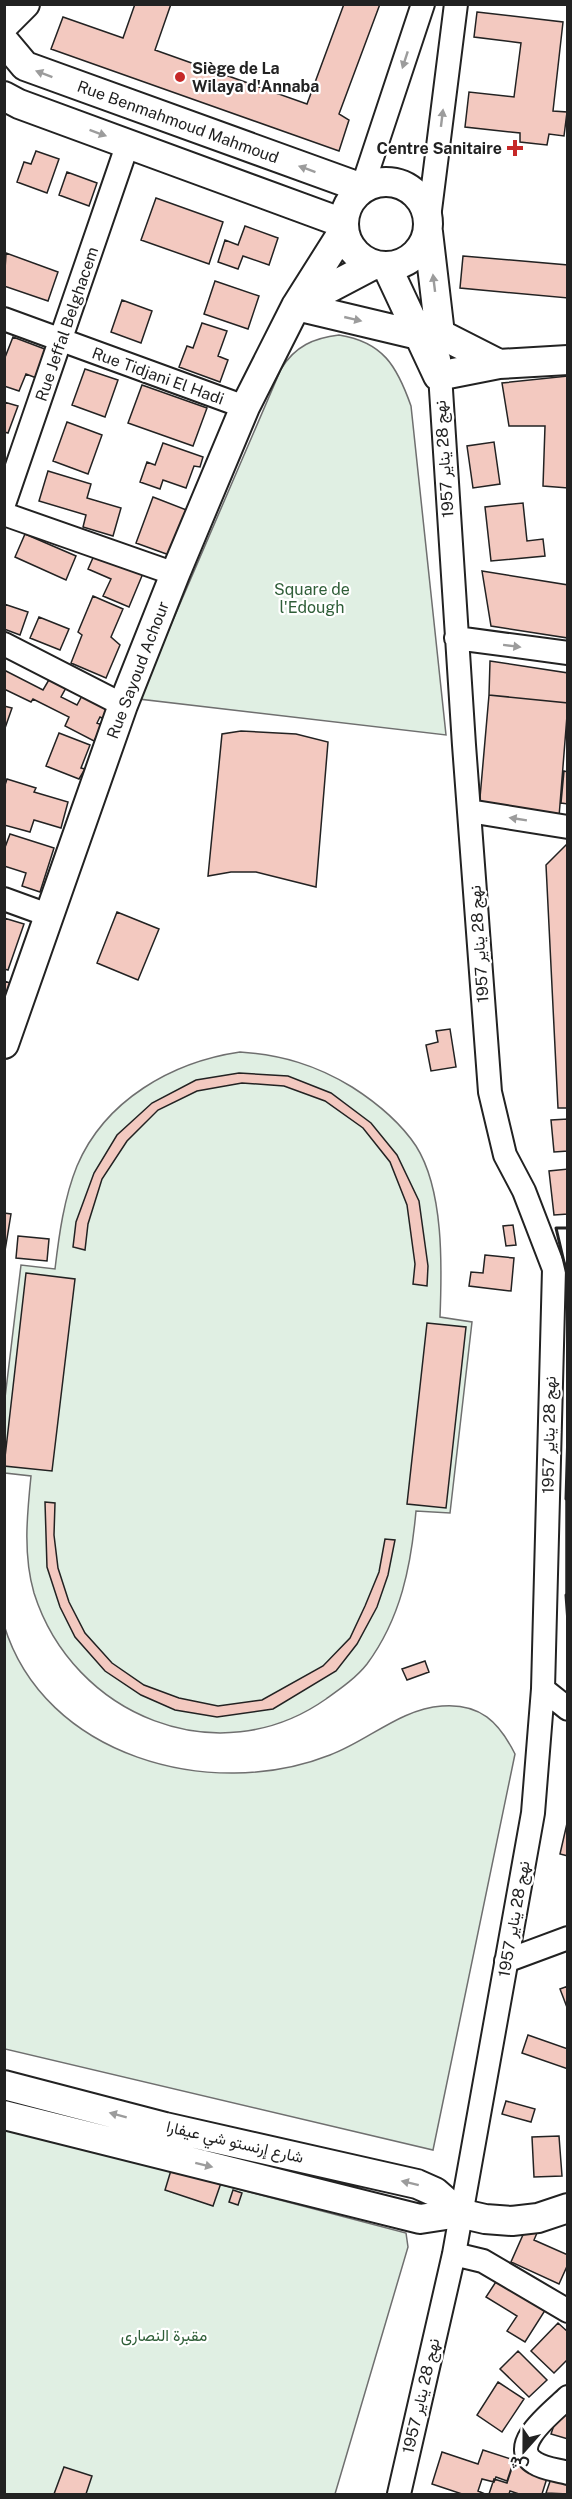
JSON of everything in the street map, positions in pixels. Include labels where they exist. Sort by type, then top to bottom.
[{"type":"main road","points":[[4,25],[26,4]]},
{"type":"main road","name":"Rue Benmahmoud Mahmoud","points":[[4,41],[25,66],[362,188]]},
{"type":"main road","points":[[4,96],[19,104],[344,226]]},
{"type":"main road","points":[[429,334],[380,266],[361,258],[351,249],[344,226],[345,210],[362,188],[389,181],[415,192],[424,204],[428,225],[429,334],[438,376],[499,364],[567,360]]},
{"type":"main road","points":[[296,306],[380,266],[401,264],[414,257],[423,246],[428,225]]},
{"type":"main road","name":"Rue Sayoud Achour","points":[[4,1044],[123,705],[175,574],[245,407],[296,306],[344,226]]},
{"type":"main road","points":[[296,306],[429,334],[499,364]]},
{"type":"main road","name":"شارع إرنستو شي عيفارا","points":[[4,2085],[162,2140],[420,2218],[459,2213],[485,2219],[512,2221],[538,2218],[566,2210]]},
{"type":"main road","name":"شارع إرنستو شي عيفارا","points":[[4,2115],[162,2140]]},
{"type":"street","points":[[362,188],[423,4]]},
{"type":"street","points":[[428,225],[456,4]]},
{"type":"street","name":"Rue Jeffal Belghacem","points":[[4,504],[128,143]]},
{"type":"street","name":"Rue Tidjani El Hadi","points":[[4,320],[245,407]]},
{"type":"street","name":"نهج 28 يناير 1957","points":[[399,2494],[454,2254],[459,2213],[533,1813],[543,1689],[554,1269],[524,1191],[506,1155],[490,1092],[438,376]]},
{"type":"street","points":[[4,514],[175,574]]},
{"type":"street","points":[[456,639],[567,653]]},
{"type":"street","points":[[4,644],[123,705]]},
{"type":"street","points":[[469,811],[567,827]]},
{"type":"street","points":[[4,899],[48,915]]},
{"type":"street","points":[[543,1689],[567,1709]]},
{"type":"street","points":[[506,1961],[567,1938]]},
{"type":"street","points":[[454,2254],[483,2261],[567,2311]]},
{"type":"street","points":[[567,2397],[531,2434],[526,2446],[527,2454],[536,2463],[567,2473]]},
{"type":"green space","name":"Square de l'Edough","points":[[339,335],[367,343],[386,358],[400,379],[411,406],[446,735],[139,699],[281,369],[292,354],[306,344],[321,338]]},
{"type":"green space","points":[[240,1052],[298,1062],[339,1079],[370,1100],[403,1129],[416,1146],[432,1184],[441,1253],[440,1317],[472,1322],[450,1513],[416,1511],[411,1552],[396,1610],[379,1646],[367,1664],[353,1679],[326,1699],[284,1721],[240,1732],[196,1731],[154,1721],[115,1701],[81,1672],[53,1636],[34,1593],[28,1564],[27,1520],[31,1476],[5,1473],[5,1398],[21,1265],[55,1269],[65,1204],[77,1166],[89,1143],[123,1104],[144,1088],[190,1065]]},
{"type":"green space","points":[[4,1625],[25,1670],[55,1708],[93,1737],[137,1757],[185,1769],[234,1773],[283,1768],[330,1755],[398,1719],[427,1708],[455,1706],[467,1708],[478,1711],[495,1724],[515,1754],[433,2150],[5,2049]]},
{"type":"green space","name":"مقبرة النصارى","points":[[4,2128],[406,2233],[408,2247],[335,2494],[5,2494]]},
{"type":"building","name":"Siège de La Wilaya d'Annaba","points":[[135,4],[171,4],[155,50],[307,104],[344,4],[380,4],[339,114],[349,120],[339,151],[51,49],[63,17],[123,38]]},
{"type":"building","points":[[477,12],[563,22],[553,111],[567,112],[564,136],[549,134],[547,145],[520,142],[520,133],[465,127],[469,92],[514,97],[521,43],[474,37]]},
{"type":"building","points":[[36,151],[59,159],[47,193],[17,182],[24,162],[31,164]]},
{"type":"building","points":[[67,172],[97,183],[89,206],[59,195]]},
{"type":"building","points":[[156,198],[223,222],[209,264],[141,240]]},
{"type":"building","points":[[245,226],[278,238],[269,265],[243,256],[238,269],[218,262],[225,240],[238,245]]},
{"type":"building","points":[[6,253],[58,272],[48,301],[4,286]]},
{"type":"building","points":[[463,256],[568,265],[568,298],[460,288]]},
{"type":"building","points":[[215,281],[259,296],[248,329],[204,314]]},
{"type":"building","points":[[122,300],[152,311],[141,343],[111,332]]},
{"type":"building","points":[[202,323],[227,331],[218,356],[228,360],[220,382],[179,367],[187,346],[193,348]]},
{"type":"building","points":[[13,337],[50,351],[39,379],[26,374],[19,391],[4,386],[4,360]]},
{"type":"building","points":[[85,369],[118,380],[105,417],[72,405]]},
{"type":"building","points":[[568,376],[568,488],[543,486],[545,426],[509,426],[502,383]]},
{"type":"building","points":[[142,385],[207,408],[193,446],[128,423]]},
{"type":"building","points":[[4,402],[18,406],[8,433],[4,432]]},
{"type":"building","points":[[67,422],[102,435],[88,474],[53,461]]},
{"type":"building","points":[[494,442],[500,484],[473,488],[467,446]]},
{"type":"building","points":[[163,443],[203,457],[200,467],[194,466],[186,488],[163,480],[160,489],[140,482],[147,462],[155,465]]},
{"type":"building","points":[[48,471],[91,484],[87,498],[121,508],[113,536],[83,527],[86,515],[39,501]]},
{"type":"building","points":[[153,497],[189,511],[172,556],[136,543]]},
{"type":"building","points":[[523,503],[527,541],[543,539],[545,556],[491,561],[485,507]]},
{"type":"building","points":[[25,534],[76,556],[66,580],[15,557]]},
{"type":"building","points":[[96,551],[144,571],[129,607],[103,596],[111,579],[88,569]]},
{"type":"building","points":[[482,571],[568,585],[568,638],[491,626]]},
{"type":"building","points":[[93,596],[123,609],[111,637],[120,645],[106,678],[71,663],[82,635],[78,632]]},
{"type":"building","points":[[4,604],[28,612],[20,635],[4,629]]},
{"type":"building","points":[[39,617],[69,629],[60,650],[30,638]]},
{"type":"building","points":[[490,661],[568,673],[568,703],[489,695]]},
{"type":"building","points":[[4,670],[43,690],[50,678],[67,686],[61,697],[77,705],[83,694],[109,708],[104,719],[100,717],[97,723],[102,725],[94,741],[65,726],[69,717],[33,699],[31,702],[4,689]]},
{"type":"building","points":[[489,695],[568,703],[559,817],[479,809]]},
{"type":"building","points":[[4,706],[12,708],[4,731]]},
{"type":"building","points":[[241,731],[296,734],[328,742],[316,887],[256,872],[231,872],[208,876],[222,734]]},
{"type":"building","points":[[59,733],[90,745],[81,768],[85,769],[79,779],[46,766]]},
{"type":"building","points":[[564,771],[568,772],[568,804],[561,803]]},
{"type":"building","points":[[7,779],[36,788],[34,792],[68,802],[61,828],[34,820],[30,832],[4,825],[4,788]]},
{"type":"building","points":[[10,834],[54,848],[40,892],[22,886],[26,873],[4,866],[4,850]]},
{"type":"building","points":[[567,844],[568,1108],[558,1108],[546,865]]},
{"type":"building","points":[[117,912],[159,929],[138,980],[97,963]]},
{"type":"building","points":[[4,918],[24,924],[8,970],[4,969]]},
{"type":"building","points":[[4,981],[19,986],[4,1028]]},
{"type":"building","points":[[450,1029],[456,1067],[431,1071],[426,1045],[438,1042],[436,1031]]},
{"type":"building","points":[[239,1073],[288,1076],[331,1093],[371,1123],[397,1155],[419,1201],[428,1266],[427,1286],[413,1284],[415,1264],[407,1205],[390,1162],[363,1128],[325,1101],[284,1086],[242,1083],[197,1091],[158,1110],[127,1141],[102,1179],[88,1224],[85,1250],[73,1247],[76,1222],[94,1173],[117,1135],[152,1103],[196,1080]]},
{"type":"building","points":[[568,1119],[568,1151],[554,1152],[551,1120]]},
{"type":"building","points":[[568,1169],[568,1214],[554,1215],[549,1171]]},
{"type":"building","points":[[4,1213],[11,1214],[4,1257]]},
{"type":"building","points":[[513,1225],[516,1245],[506,1246],[503,1226]]},
{"type":"building","points":[[18,1236],[49,1239],[47,1261],[16,1258]]},
{"type":"building","points":[[485,1255],[514,1258],[511,1291],[469,1286],[471,1272],[483,1273]]},
{"type":"building","points":[[26,1273],[75,1279],[52,1471],[4,1466]]},
{"type":"building","points":[[427,1323],[466,1327],[446,1508],[407,1504]]},
{"type":"building","points":[[566,1497],[568,1497],[568,1597],[566,1597]]},
{"type":"building","points":[[45,1502],[55,1503],[54,1535],[58,1568],[69,1602],[85,1633],[112,1663],[144,1685],[179,1698],[218,1706],[262,1700],[323,1666],[350,1638],[379,1572],[385,1539],[395,1540],[388,1575],[377,1607],[357,1644],[336,1671],[273,1709],[217,1717],[175,1710],[141,1695],[105,1671],[75,1637],[60,1607],[47,1567]]},
{"type":"building","points":[[425,1661],[429,1672],[407,1680],[402,1669]]},
{"type":"building","points":[[568,1819],[568,1856],[560,1854]]},
{"type":"building","points":[[568,1986],[568,2010],[560,1989]]},
{"type":"building","points":[[528,2035],[568,2049],[568,2069],[522,2053]]},
{"type":"building","points":[[506,2101],[535,2109],[531,2122],[502,2114]]},
{"type":"building","points":[[559,2136],[562,2176],[534,2177],[532,2137]]},
{"type":"building","points":[[172,2167],[221,2183],[213,2206],[165,2190]]},
{"type":"building","points":[[233,2190],[242,2193],[238,2205],[229,2202]]},
{"type":"building","points":[[526,2228],[537,2233],[534,2240],[568,2255],[568,2264],[559,2284],[511,2262]]},
{"type":"building","points":[[505,2268],[551,2301],[525,2342],[507,2331],[517,2316],[486,2297]]},
{"type":"building","points":[[558,2323],[568,2332],[568,2359],[554,2373],[531,2351]]},
{"type":"building","points":[[518,2351],[547,2380],[529,2397],[500,2369]]},
{"type":"building","points":[[498,2382],[524,2399],[502,2432],[477,2415]]},
{"type":"building","points":[[565,2392],[568,2393],[568,2439],[551,2434]]},
{"type":"building","points":[[483,2450],[514,2460],[507,2481],[496,2477],[494,2482],[482,2479],[478,2491],[485,2494],[462,2494],[432,2484],[442,2452],[478,2464]]},
{"type":"building","points":[[517,2453],[547,2478],[542,2494],[519,2494],[510,2491],[509,2494],[489,2494],[494,2479],[507,2483]]},
{"type":"building","points":[[64,2467],[92,2476],[86,2494],[54,2494]]},
{"type":"building","points":[[555,2467],[568,2472],[568,2494],[546,2493]]},
{"type":"wall","points":[[568,1228],[556,1228],[568,1279]]},
{"type":"wall","points":[[566,1499],[568,1430]]},
{"type":"wall","points":[[566,1595],[568,1623]]},
{"type":"place","name":"Siège de La Wilaya d'Annaba","points":[[180,77]]},
{"type":"place","name":"Centre Sanitaire","points":[[515,148]]}]
